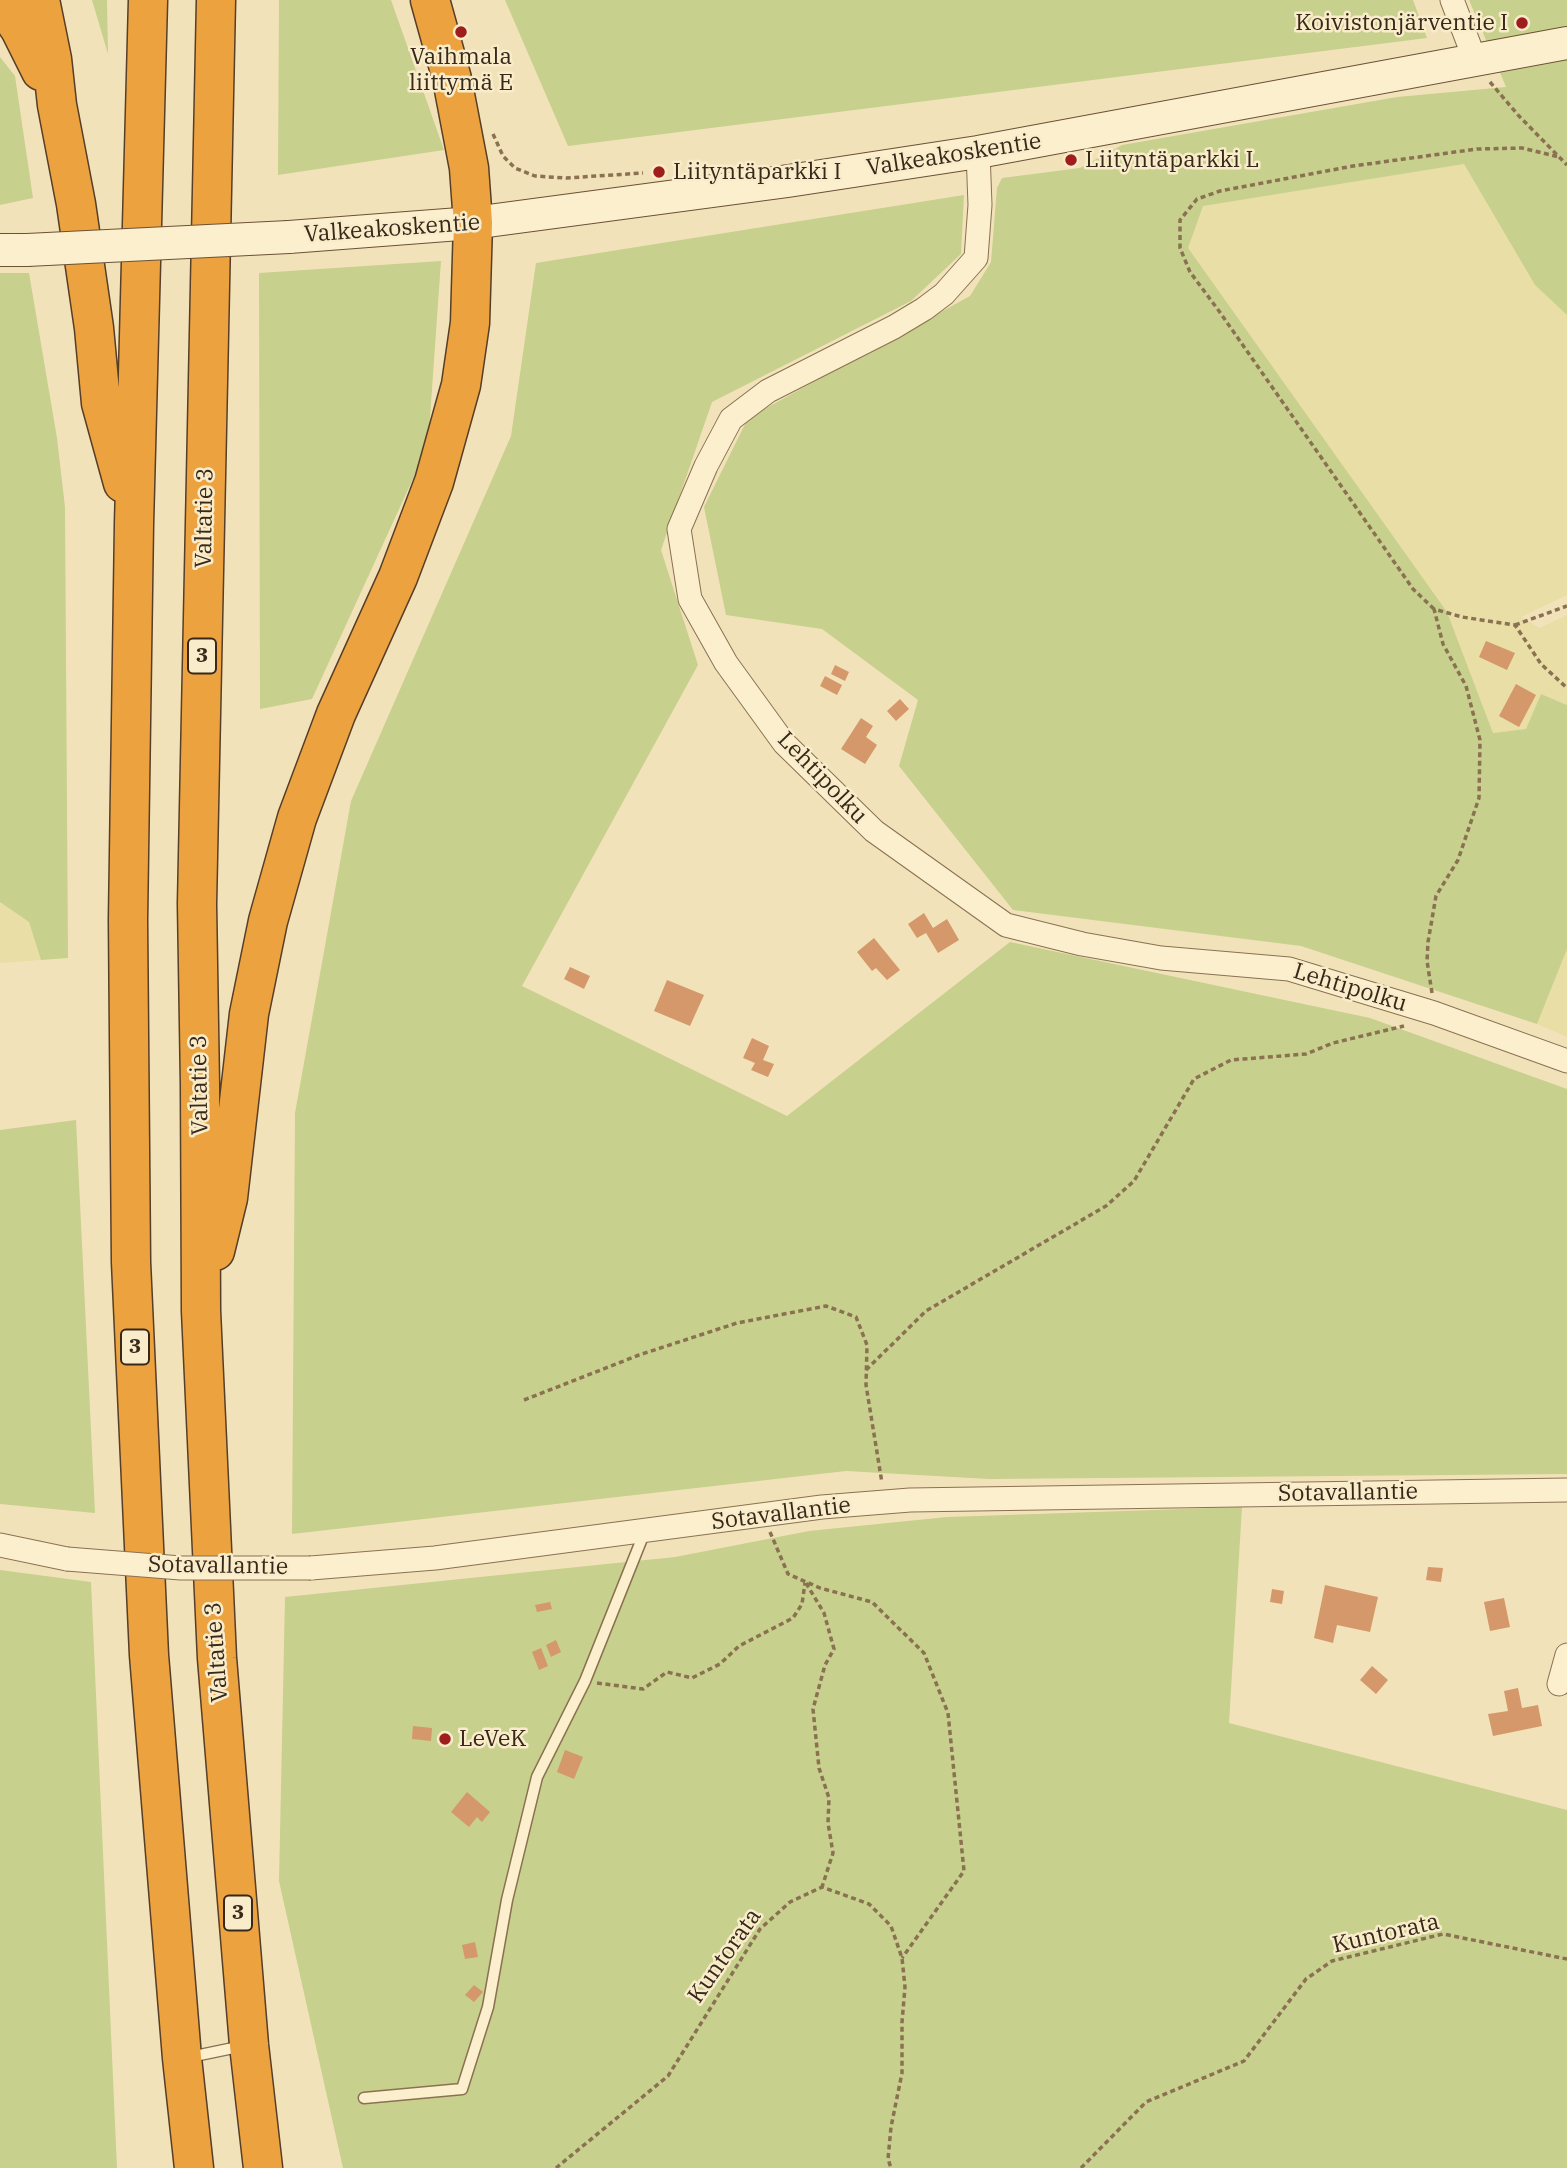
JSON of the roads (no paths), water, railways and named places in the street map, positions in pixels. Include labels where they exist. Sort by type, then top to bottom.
[{"type":"highway","points":[[1,0],[20,29],[57,105]]},
{"type":"highway","points":[[40,0],[76,204],[94,328],[101,403],[134,524]]},
{"type":"highway","name":"3","points":[[148,0],[134,524],[128,920],[131,1262],[149,1654],[182,2058],[194,2168]]},
{"type":"highway","name":"Valtatie 3","points":[[216,0],[197,904],[201,1085],[201,1311],[217,1658],[249,2045],[263,2168]]},
{"type":"highway","points":[[201,1311],[228,1198],[249,1014],[268,920],[297,818],[336,715],[398,577],[434,482],[461,385],[470,323],[470,168],[452,79],[430,0]]},
{"type":"street","points":[[1452,0],[1475,60]]},
{"type":"street","name":"Valkeakoskentie","points":[[14,250],[289,237],[472,223],[688,196],[978,152],[1567,43]]},
{"type":"street","name":"Lehtipolku","points":[[978,152],[980,205],[976,258],[944,294],[894,327],[768,391],[731,419],[706,466],[680,529],[690,599],[726,663],[784,743],[874,831],[1006,925],[1082,944],[1161,958],[1289,969],[1434,1013],[1567,1061]]},
{"type":"street","name":"Sotavallantie","points":[[0,1545],[67,1559],[181,1568],[311,1568],[435,1558],[763,1515],[885,1502],[1567,1490]]},
{"type":"street","points":[[1559,1684],[1567,1655]]},
{"type":"lane","points":[[364,2098],[463,2089],[488,2007],[508,1900],[537,1777],[585,1681],[645,1531]]},
{"type":"lane","points":[[182,2058],[249,2045]]},
{"type":"place","name":"Koivistonjärventie I","points":[[1522,23]]},
{"type":"place","name":"Vaihmala liittymä E","points":[[461,32]]},
{"type":"place","name":"Liityntäparkki L","points":[[1071,160]]},
{"type":"place","name":"Liityntäparkki I","points":[[659,172]]},
{"type":"place","name":"LeVeK","points":[[445,1739]]}]
